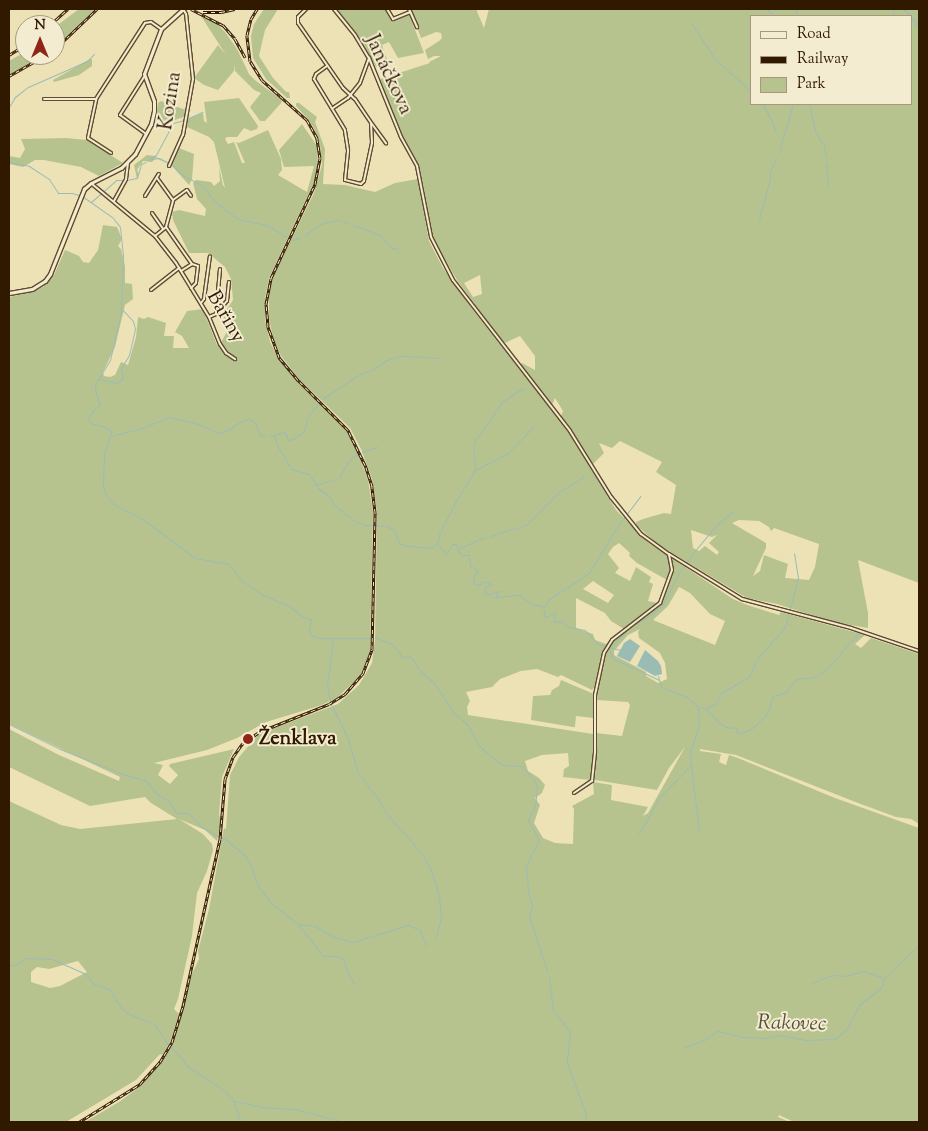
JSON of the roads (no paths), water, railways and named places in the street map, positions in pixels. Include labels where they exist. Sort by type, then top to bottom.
[{"type":"main road","name":"Kozina","points":[[9,293],[35,288],[48,278],[80,196],[91,183],[128,163],[135,154],[153,117],[155,105],[144,77],[161,29],[183,9]]},
{"type":"street","name":"Kozina","points":[[169,166],[184,132],[193,79],[186,14],[183,9]]},
{"type":"street","points":[[306,9],[298,16],[297,21],[327,66],[386,143]]},
{"type":"street","name":"Janáčkova","points":[[334,9],[355,35],[369,58],[398,130],[418,170],[434,244],[456,285],[570,431],[614,501],[641,534],[669,554],[742,599],[851,628],[919,650]]},
{"type":"street","points":[[387,9],[393,20],[410,10],[417,27]]},
{"type":"street","points":[[111,153],[88,138],[96,100],[145,23],[151,22],[161,29]]},
{"type":"street","points":[[333,108],[350,95],[364,76],[369,58]]},
{"type":"street","points":[[327,66],[316,74],[314,79],[344,126],[348,140],[345,178],[347,182],[358,184],[364,181],[373,136],[371,123]]},
{"type":"street","name":"Kozina","points":[[144,77],[120,115],[146,134]]},
{"type":"street","points":[[44,99],[96,100]]},
{"type":"street","points":[[373,136],[379,133]]},
{"type":"street","points":[[114,201],[126,179],[128,163]]},
{"type":"street","points":[[145,196],[159,174]]},
{"type":"street","points":[[157,178],[173,200]]},
{"type":"street","name":"Bařiny","points":[[91,183],[155,236],[179,268],[209,317],[220,344],[226,353],[235,359]]},
{"type":"street","points":[[155,236],[164,228],[173,200],[187,190],[191,196]]},
{"type":"street","name":"Bařiny","points":[[152,213],[192,264],[198,266],[196,283],[191,288]]},
{"type":"street","points":[[200,303],[204,299],[210,256]]},
{"type":"street","points":[[181,271],[192,264]]},
{"type":"street","points":[[151,290],[179,268]]},
{"type":"street","points":[[216,314],[220,269]]},
{"type":"street","points":[[209,317],[216,314],[227,301],[229,282]]},
{"type":"street","points":[[574,793],[592,781],[595,751],[595,695],[604,652],[612,640],[660,603],[672,570],[669,554]]},
{"type":"water","points":[[630,639],[640,646],[630,662],[617,656],[624,643]]},
{"type":"water","points":[[645,650],[658,661],[662,674],[655,676],[637,666]]},
{"type":"waterway","points":[[766,9],[774,15]]},
{"type":"waterway","points":[[795,9],[798,15]]},
{"type":"waterway","points":[[893,9],[894,15]]},
{"type":"waterway","points":[[903,9],[910,15]]},
{"type":"waterway","points":[[913,18],[919,24]]},
{"type":"waterway","points":[[913,20],[919,32]]},
{"type":"waterway","points":[[691,23],[715,59],[750,90]]},
{"type":"waterway","points":[[9,107],[15,97],[28,87],[87,61],[94,54]]},
{"type":"waterway","points":[[763,105],[776,131]]},
{"type":"waterway","points":[[780,148],[793,105]]},
{"type":"waterway","points":[[809,105],[815,131],[824,146],[826,157]]},
{"type":"waterway","points":[[187,119],[202,112]]},
{"type":"waterway","points":[[148,160],[156,155],[173,123],[184,120]]},
{"type":"waterway","points":[[152,159],[159,158],[169,163]]},
{"type":"waterway","points":[[759,219],[770,179],[770,172],[776,158]]},
{"type":"waterway","points":[[9,162],[29,166],[49,179],[58,193],[72,193],[82,196],[113,218],[120,227],[123,255],[121,312],[110,360],[95,384],[96,395],[100,404],[88,419],[92,424],[103,426],[111,431],[104,455],[103,485],[106,495],[113,504],[141,518],[195,558],[229,564],[241,580],[263,595],[289,606],[303,617],[311,619],[309,631],[312,636],[319,638],[373,638]]},
{"type":"waterway","points":[[127,180],[137,178],[141,164],[146,162]]},
{"type":"waterway","points":[[826,163],[828,185]]},
{"type":"waterway","points":[[171,164],[184,176],[202,185],[214,201],[238,219],[267,225],[287,237]]},
{"type":"waterway","points":[[91,202],[116,180],[124,180]]},
{"type":"waterway","points":[[304,236],[320,224],[339,220]]},
{"type":"waterway","points":[[343,221],[349,224]]},
{"type":"waterway","points":[[353,225],[380,235],[392,248],[398,249]]},
{"type":"waterway","points":[[292,240],[300,238]]},
{"type":"waterway","points":[[99,379],[117,383],[123,378],[121,368],[129,355],[135,329],[133,321],[122,309]]},
{"type":"waterway","points":[[322,399],[360,374],[374,369],[385,361],[399,356],[424,357]]},
{"type":"waterway","points":[[428,357],[438,358]]},
{"type":"waterway","points":[[441,530],[454,504],[475,471],[473,444],[502,402],[523,388]]},
{"type":"waterway","points":[[307,417],[320,402]]},
{"type":"waterway","points":[[111,436],[142,428],[169,417],[195,423],[220,433],[242,421],[250,419],[255,423],[260,435],[266,436]]},
{"type":"waterway","points":[[274,435],[285,432],[288,440],[293,439],[304,431],[307,419]]},
{"type":"waterway","points":[[475,470],[508,453],[534,426]]},
{"type":"waterway","points":[[271,436],[274,435],[276,443],[291,469],[309,474],[318,488],[329,496],[334,505],[353,520],[364,525],[387,526],[395,531],[399,543],[403,545],[426,548],[433,547],[437,543],[446,555],[452,544],[456,544],[461,555],[469,555],[470,566],[478,570],[473,578],[474,584],[479,585],[484,581],[491,584],[484,588],[486,595],[499,591],[495,597],[520,595],[530,603],[543,607],[545,617],[555,613],[554,622],[560,621],[569,627],[585,630],[598,644],[621,650]]},
{"type":"waterway","points":[[362,452],[377,447]]},
{"type":"waterway","points":[[339,477],[350,459],[360,453]]},
{"type":"waterway","points":[[490,536],[526,525],[558,493],[583,477]]},
{"type":"waterway","points":[[316,485],[336,479]]},
{"type":"waterway","points":[[544,606],[549,599],[589,573],[617,527],[640,496]]},
{"type":"waterway","points":[[635,624],[649,616],[663,604],[678,574],[693,553],[717,524],[733,512]]},
{"type":"waterway","points":[[437,543],[440,532]]},
{"type":"waterway","points":[[460,548],[485,537]]},
{"type":"waterway","points":[[706,708],[715,704],[721,693],[749,677],[758,658],[785,627],[798,578],[794,553]]},
{"type":"waterway","points":[[612,646],[628,629]]},
{"type":"waterway","points":[[658,676],[661,687],[687,697],[698,707],[705,708],[718,722],[726,727],[736,728],[737,733],[744,732],[754,727],[768,712],[773,696],[786,692],[796,679],[814,677],[827,669],[859,632]]},
{"type":"waterway","points":[[375,637],[392,644],[402,657],[410,656],[420,671],[435,684],[453,712],[468,725],[478,745],[502,765],[522,766],[535,781],[537,789],[535,806],[528,820],[539,840],[526,866],[528,891],[532,905],[529,917],[547,971]]},
{"type":"waterway","points":[[333,639],[327,686],[331,704],[348,739],[358,773],[386,813],[423,855],[430,868],[439,896],[441,917],[436,937]]},
{"type":"waterway","points":[[609,647],[612,658],[659,680]]},
{"type":"waterway","points":[[638,833],[659,798],[691,765],[690,752],[699,726],[698,707]]},
{"type":"waterway","points":[[9,724],[60,749],[115,771]]},
{"type":"waterway","points":[[691,765],[699,831]]},
{"type":"waterway","points":[[117,772],[146,781],[157,794],[169,801],[176,813],[188,813],[202,827],[219,837]]},
{"type":"waterway","points":[[222,837],[244,854],[251,865],[258,886],[271,903],[298,924],[323,956],[338,956],[343,959],[348,974],[354,983]]},
{"type":"waterway","points":[[299,924],[315,926],[336,938],[353,942],[408,925],[420,930],[426,946]]},
{"type":"waterway","name":"Rakovec","points":[[684,1048],[704,1040],[717,1031],[744,1037],[765,1038],[780,1035],[805,1040],[835,1039],[847,1029],[859,1005],[881,988],[884,978],[919,945]]},
{"type":"waterway","points":[[9,965],[15,965],[26,958],[52,959],[84,973],[94,984],[109,989],[127,1013],[154,1024],[168,1045],[182,1058],[187,1066],[225,1091],[234,1101],[263,1107],[295,1109],[344,1122]]},
{"type":"waterway","points":[[812,983],[832,975],[845,976],[864,971],[883,978]]},
{"type":"waterway","points":[[549,977],[553,1011],[570,1031],[567,1062],[585,1112],[586,1122]]},
{"type":"waterway","points":[[234,1102],[241,1122]]},
{"type":"railway","points":[[61,15],[68,9]]},
{"type":"railway","points":[[65,39],[97,9]]},
{"type":"railway","points":[[191,9],[223,25],[235,39],[245,57]]},
{"type":"railway","points":[[203,12],[221,12],[235,9]]},
{"type":"railway","points":[[79,1122],[140,1084],[160,1062],[172,1042],[183,1006],[220,839],[225,779],[233,757],[242,744],[259,732],[329,704],[345,694],[363,673],[372,649],[375,512],[372,486],[365,465],[348,430],[298,380],[279,357],[268,326],[266,304],[271,278],[315,184],[320,158],[317,138],[307,120],[262,80],[250,61],[247,35],[251,19],[257,9]]},
{"type":"railway","points":[[9,55],[15,51]]},
{"type":"railway","points":[[9,76],[28,65]]},
{"type":"place","name":"Ženklava","points":[[248,739]]}]
